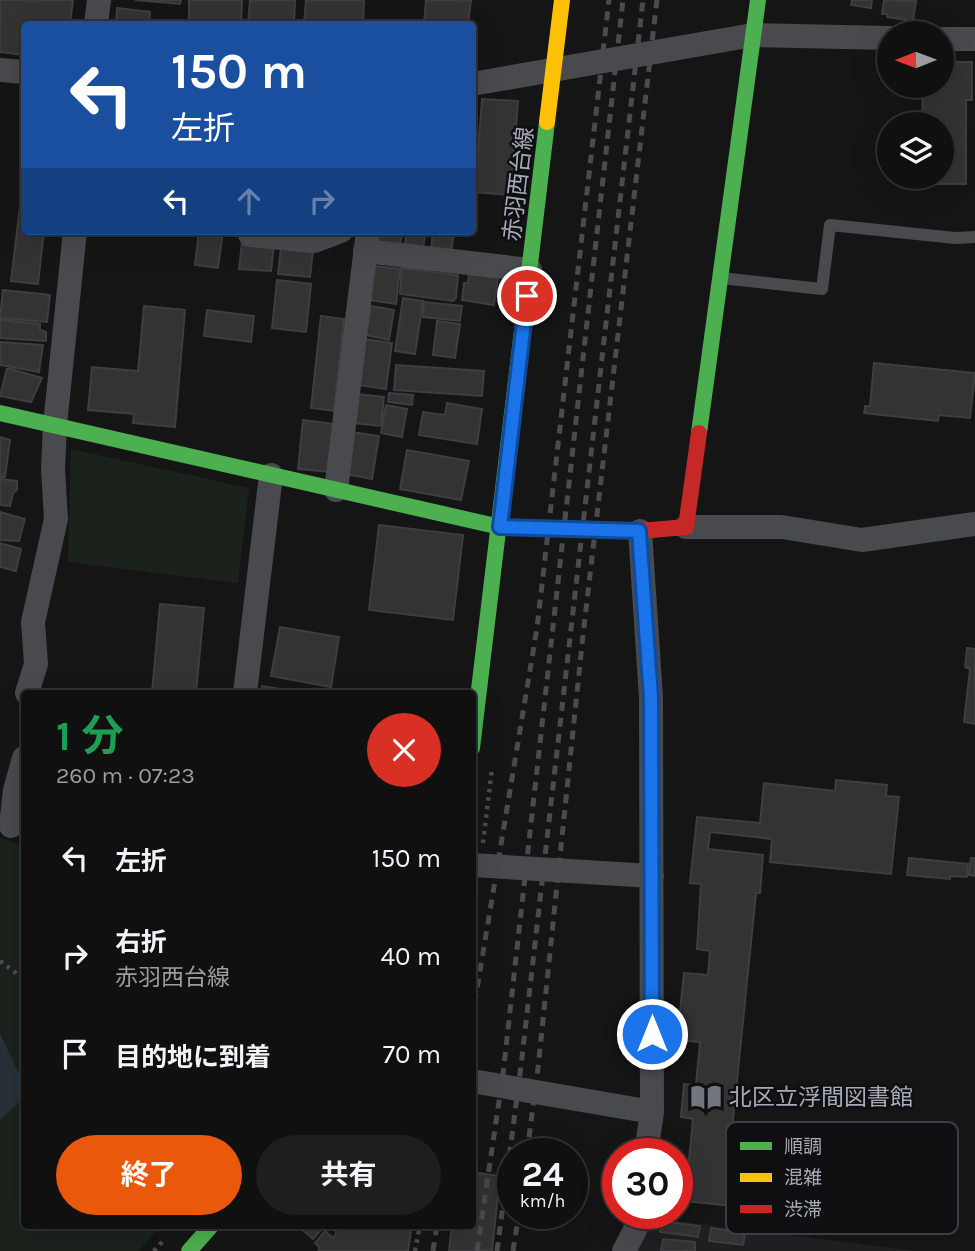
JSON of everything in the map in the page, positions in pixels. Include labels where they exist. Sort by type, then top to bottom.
[{"type":"street","points":[[96,21],[99,0]]},
{"type":"street","name":"赤羽西台線","points":[[476,716],[562,0]]},
{"type":"street","points":[[686,527],[758,0]]},
{"type":"street","points":[[476,83],[753,35],[877,38]]},
{"type":"street","points":[[954,39],[975,40]]},
{"type":"street","points":[[0,70],[21,72]]},
{"type":"street","points":[[28,690],[36,664],[33,622],[56,519],[53,469],[55,425],[75,235]]},
{"type":"street","points":[[250,235],[314,241],[330,235]]},
{"type":"street","points":[[337,490],[366,241],[530,270]]},
{"type":"street","points":[[0,413],[500,527],[639,531],[686,527],[782,527],[862,540],[975,524]]},
{"type":"street","points":[[246,690],[271,475]]},
{"type":"street","points":[[639,531],[651,698],[652,1112],[648,1138]]},
{"type":"street","points":[[12,825],[15,790],[21,769]]},
{"type":"street","points":[[476,870],[652,876]]},
{"type":"street","points":[[476,1082],[652,1112]]},
{"type":"street","points":[[192,1250],[209,1229]]},
{"type":"street","points":[[624,1251],[635,1229]]},
{"type":"lane","points":[[720,278],[822,289],[830,225],[955,238],[975,237]]},
{"type":"path","points":[[0,961],[21,977]]},
{"type":"path","points":[[415,1251],[419,1229]]},
{"type":"shaded area","points":[[71,449],[249,488],[238,583],[68,562]]},
{"type":"shaded area","points":[[0,837],[21,846],[21,1229],[158,1229],[138,1251],[0,1251]]},
{"type":"shaded area","points":[[0,1033],[21,1078],[21,1100],[0,1120]]},
{"type":"shaded area","points":[[693,1223],[726,1227],[726,1234],[780,1234],[915,1251],[636,1251],[642,1229],[693,1229]]},
{"type":"building","points":[[0,0],[73,0],[70,21],[21,21],[21,55],[0,52]]},
{"type":"building","points":[[135,0],[181,0],[180,4]]},
{"type":"building","points":[[189,0],[242,0],[241,21],[189,21]]},
{"type":"building","points":[[250,0],[295,0],[294,21],[248,21]]},
{"type":"building","points":[[306,0],[364,0],[363,21],[304,21]]},
{"type":"building","points":[[426,0],[471,0],[468,21],[424,21]]},
{"type":"building","points":[[852,0],[872,0],[871,8],[851,5]]},
{"type":"building","points":[[884,0],[916,1],[913,21],[882,14]]},
{"type":"building","points":[[117,8],[150,12],[149,21],[116,21]]},
{"type":"building","points":[[954,62],[972,62],[972,100],[966,100],[966,184],[954,184],[954,112],[922,112],[923,98],[954,98]]},
{"type":"building","points":[[482,99],[518,101],[511,195],[476,192]]},
{"type":"building","points":[[21,198],[21,235],[44,235],[38,284],[11,281]]},
{"type":"building","points":[[199,235],[222,235],[218,268],[195,265]]},
{"type":"building","points":[[376,235],[402,235],[400,247],[376,245]]},
{"type":"building","points":[[406,235],[425,235],[423,247],[404,249]]},
{"type":"building","points":[[433,235],[453,235],[451,253],[431,250]]},
{"type":"building","points":[[242,243],[274,246],[271,271],[239,269]]},
{"type":"building","points":[[281,247],[313,250],[310,277],[278,274]]},
{"type":"building","points":[[374,266],[400,269],[396,304],[369,300]]},
{"type":"building","points":[[402,268],[458,275],[456,298],[453,301],[400,294]]},
{"type":"building","points":[[469,274],[498,278],[494,305],[462,300],[464,283],[468,283]]},
{"type":"building","points":[[277,280],[311,284],[306,332],[272,328]]},
{"type":"building","points":[[3,290],[50,295],[47,322],[0,318]]},
{"type":"building","points":[[403,298],[423,301],[415,354],[395,351]]},
{"type":"building","points":[[424,302],[462,306],[460,321],[423,317]]},
{"type":"building","points":[[144,306],[185,310],[175,427],[133,423],[134,414],[88,410],[92,367],[138,371]]},
{"type":"building","points":[[371,306],[394,310],[389,340],[366,335]]},
{"type":"building","points":[[207,310],[254,316],[251,342],[204,336]]},
{"type":"building","points":[[321,316],[344,319],[334,411],[311,408]]},
{"type":"building","points":[[0,320],[40,324],[40,330],[46,332],[46,341],[0,338]]},
{"type":"building","points":[[437,321],[460,324],[455,358],[433,355]]},
{"type":"building","points":[[365,339],[392,343],[386,389],[358,385]]},
{"type":"building","points":[[0,342],[43,345],[39,372],[0,365]]},
{"type":"building","points":[[874,363],[975,373],[970,418],[939,415],[938,421],[864,413],[865,406],[870,406]]},
{"type":"building","points":[[396,365],[484,371],[482,396],[394,390]]},
{"type":"building","points":[[7,368],[42,378],[31,402],[0,396]]},
{"type":"building","points":[[389,393],[413,395],[412,405],[388,402]]},
{"type":"building","points":[[356,394],[384,397],[381,426],[353,423]]},
{"type":"building","points":[[447,403],[482,409],[477,444],[419,435],[423,412],[445,415]]},
{"type":"building","points":[[386,405],[407,409],[402,437],[381,433]]},
{"type":"building","points":[[303,420],[335,424],[330,472],[298,469]]},
{"type":"building","points":[[352,432],[379,436],[372,479],[345,474]]},
{"type":"building","points":[[0,437],[10,440],[5,477],[0,477]]},
{"type":"building","points":[[407,450],[469,461],[461,500],[400,489]]},
{"type":"building","points":[[0,479],[17,481],[17,490],[13,493],[10,506],[0,505]]},
{"type":"building","points":[[0,512],[25,519],[19,541],[0,540]]},
{"type":"building","points":[[379,525],[463,535],[453,620],[369,610]]},
{"type":"building","points":[[0,543],[21,549],[16,571],[0,567]]},
{"type":"building","points":[[160,604],[204,608],[196,690],[152,690]]},
{"type":"building","points":[[280,627],[339,637],[331,687],[271,676]]},
{"type":"building","points":[[967,648],[975,649],[975,724],[964,722],[970,669],[965,667]]},
{"type":"building","points":[[262,686],[286,690],[261,690]]},
{"type":"building","points":[[836,780],[887,785],[886,796],[899,797],[891,874],[770,862],[772,839],[710,832],[708,849],[763,855],[760,893],[756,893],[733,1122],[726,1122],[726,1205],[693,1202],[693,1119],[681,1117],[684,1084],[696,1085],[700,1042],[677,1040],[684,973],[708,975],[710,951],[697,949],[701,884],[690,883],[697,817],[760,823],[764,783],[835,791]]},
{"type":"building","points":[[909,858],[968,864],[967,877],[950,876],[950,879],[907,875]]},
{"type":"building","points":[[971,858],[975,858],[975,876],[969,875]]},
{"type":"building","points":[[476,1173],[497,1176],[492,1251],[449,1251],[452,1229],[476,1229]]},
{"type":"building","points":[[693,1225],[700,1226],[698,1237],[660,1232],[660,1229],[693,1229]]},
{"type":"building","points":[[711,1228],[726,1230],[726,1234],[745,1234],[743,1245],[709,1241]]},
{"type":"building","points":[[302,1229],[322,1229],[313,1239]]},
{"type":"building","points":[[336,1229],[411,1229],[408,1251],[318,1251],[320,1248],[315,1243],[325,1231],[333,1238]]},
{"type":"building","points":[[663,1239],[695,1242],[695,1251],[661,1251]]},
{"type":"railway","points":[[476,995],[537,628],[609,0]]},
{"type":"railway","points":[[477,1251],[503,1074],[623,0]]},
{"type":"railway","points":[[497,1251],[521,1066],[643,0]]},
{"type":"railway","points":[[529,1138],[583,635],[657,0]]},
{"type":"railway","points":[[433,1251],[436,1229]]},
{"type":"railway","points":[[513,1251],[516,1229]]},
{"type":"traffic: fast","points":[[699,433],[758,0]]},
{"type":"traffic: fast","points":[[476,715],[547,122]]},
{"type":"traffic: fast","points":[[0,413],[500,527],[512,527]]},
{"type":"traffic: fast","points":[[189,1251],[208,1229]]},
{"type":"traffic: slow","points":[[547,122],[562,0]]},
{"type":"traffic: jam","points":[[512,527],[640,531],[686,527],[699,433]]},
{"type":"place","name":"北区立浮間図書館","points":[[706,1097]]},
{"type":"route","points":[[527,296],[500,527],[639,531],[651,698],[652,1034]]}]
